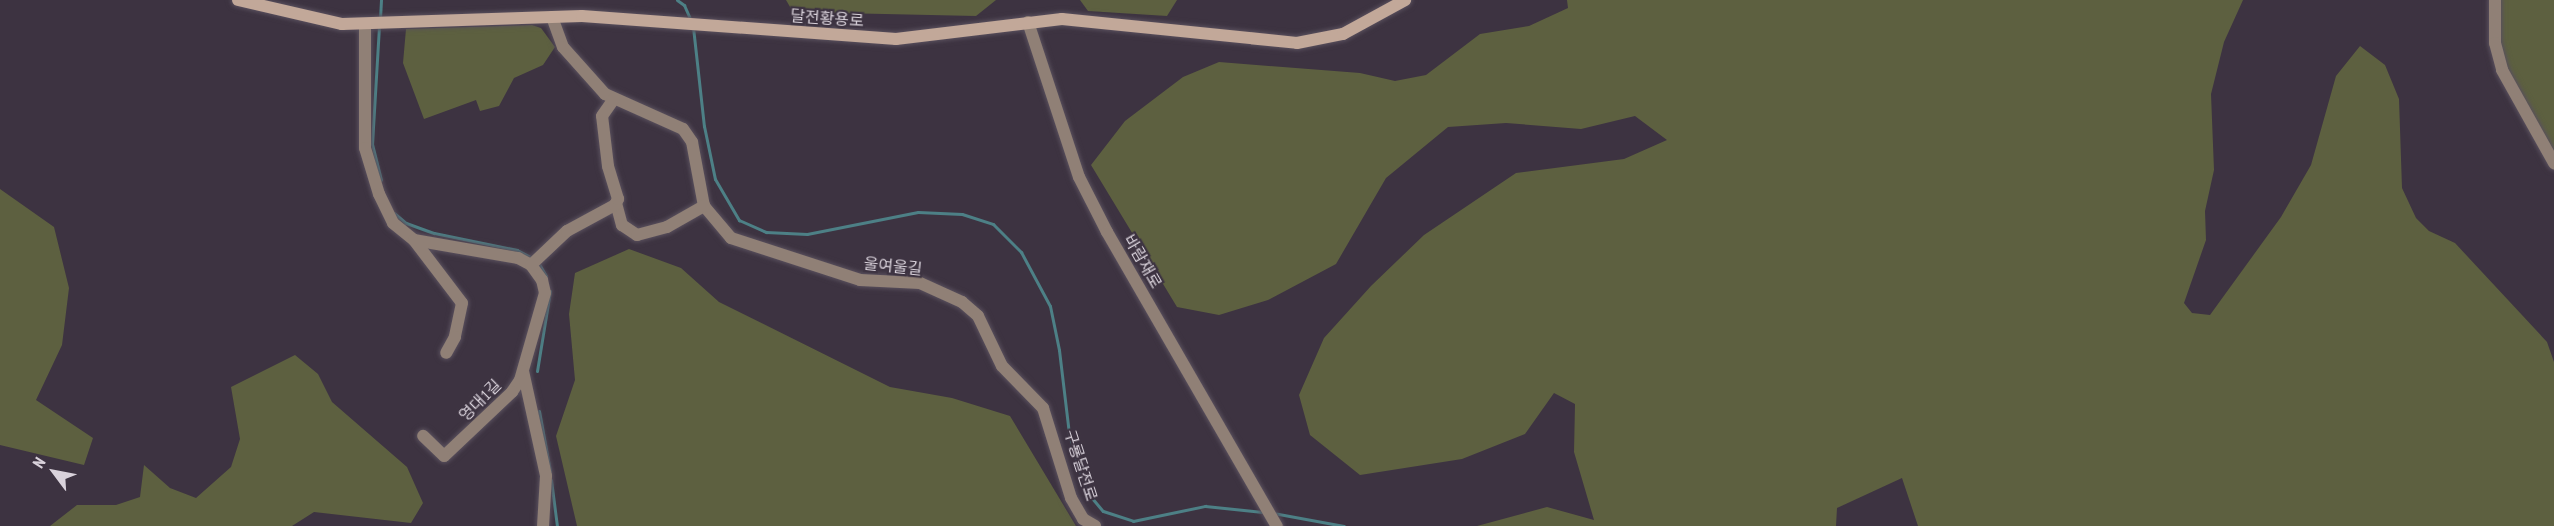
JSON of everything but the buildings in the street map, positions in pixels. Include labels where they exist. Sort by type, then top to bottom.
[{"type":"main road","name":"달전황용로","points":[[238,0],[342,24],[552,17],[896,39],[934,38],[1028,22],[1062,19],[1298,43],[1343,34],[1406,0]]},
{"type":"street","points":[[2494,0],[2495,43],[2502,70],[2554,163]]},
{"type":"street","name":"울여울길","points":[[552,17],[563,47],[575,64],[614,99],[683,129],[692,142],[704,206],[722,230],[747,246],[860,280],[920,283],[962,302],[978,316],[1002,366],[1043,408]]},
{"type":"street","name":"바람재로","points":[[1028,22],[1079,177],[1107,232],[1276,524]]},
{"type":"street","points":[[370,24],[365,148],[386,210],[414,240],[462,303],[455,337],[446,353]]},
{"type":"street","points":[[614,99],[602,116],[616,203],[622,225],[637,236],[667,227],[704,206]]},
{"type":"street","points":[[414,240],[502,253],[534,262],[567,231],[616,203]]},
{"type":"street","name":"영대1길","points":[[423,436],[444,456],[512,392],[542,313],[545,293],[534,262]]},
{"type":"street","points":[[522,364],[546,476],[543,526]]},
{"type":"street","name":"구룡달전로","points":[[1043,408],[1071,498],[1083,519],[1095,526]]},
{"type":"green space","points":[[786,0],[996,0],[976,16],[793,12]]},
{"type":"green space","points":[[1080,0],[1177,0],[1167,16],[1088,11]]},
{"type":"green space","points":[[1567,0],[2243,0],[2224,42],[2211,94],[2214,170],[2205,211],[2206,240],[2184,303],[2192,313],[2210,315],[2281,217],[2311,165],[2336,76],[2360,46],[2385,65],[2399,99],[2402,188],[2416,218],[2429,231],[2455,243],[2547,342],[2554,362],[2554,526],[1918,526],[1902,478],[1837,508],[1836,526],[1477,526],[1547,507],[1594,520],[1574,452],[1575,404],[1554,393],[1525,434],[1462,459],[1360,475],[1310,435],[1299,395],[1324,338],[1371,286],[1424,235],[1516,173],[1624,159],[1667,140],[1635,116],[1581,129],[1506,123],[1448,127],[1386,178],[1336,264],[1268,300],[1219,315],[1177,307],[1091,165],[1125,121],[1183,77],[1219,62],[1360,73],[1395,81],[1426,75],[1480,34],[1529,26],[1568,8]]},
{"type":"green space","points":[[2499,0],[2554,0],[2554,156],[2507,72],[2500,39]]},
{"type":"green space","points":[[532,25],[541,28],[555,47],[543,65],[514,78],[499,106],[480,111],[476,100],[424,119],[403,63],[406,29]]},
{"type":"green space","points":[[0,189],[54,227],[69,288],[62,345],[36,400],[93,438],[84,465],[0,445]]},
{"type":"green space","points":[[629,249],[681,268],[719,302],[890,387],[952,398],[1010,416],[1076,526],[577,526],[556,436],[575,380],[569,314],[575,273]]},
{"type":"green space","points":[[295,355],[318,374],[332,402],[407,467],[423,503],[411,523],[314,512],[292,526],[50,526],[77,505],[116,505],[140,497],[144,465],[170,488],[196,498],[231,467],[240,439],[231,387]]},
{"type":"waterway","points":[[380,19],[381,0]]},
{"type":"waterway","points":[[677,0],[684,5],[691,21]]},
{"type":"waterway","points":[[379,26],[372,144],[381,180]]},
{"type":"waterway","points":[[693,27],[704,126],[715,179],[739,220],[766,232],[807,234],[918,212],[962,214],[993,224],[1021,252],[1050,306],[1059,350],[1069,434],[1086,491],[1103,511],[1133,521],[1205,506],[1263,512]]},
{"type":"waterway","points":[[394,213],[406,223],[434,233],[517,250],[534,259]]},
{"type":"waterway","points":[[539,264],[546,276]]},
{"type":"waterway","points":[[537,371],[550,291]]},
{"type":"waterway","points":[[539,411],[550,471]]},
{"type":"waterway","points":[[551,480],[557,526]]},
{"type":"waterway","points":[[1273,513],[1344,526]]}]
